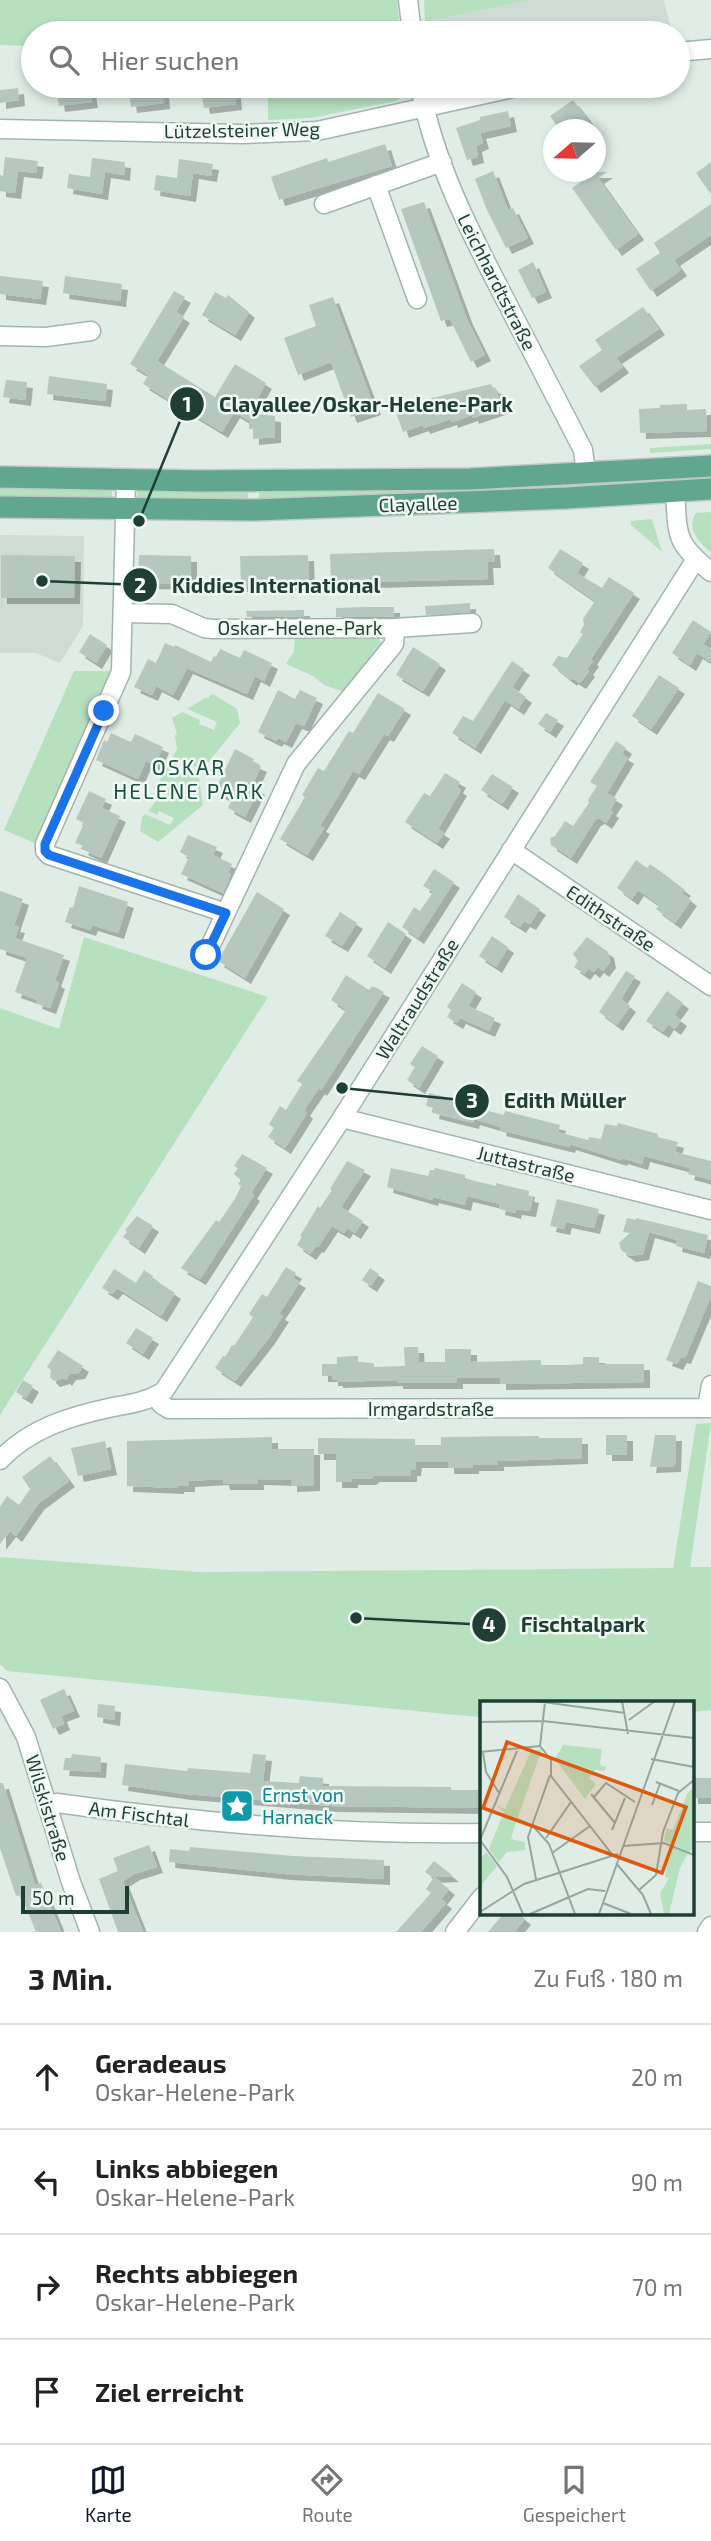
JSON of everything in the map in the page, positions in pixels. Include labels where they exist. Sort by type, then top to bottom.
[{"type":"main road","name":"Clayallee","points":[[0,477],[198,481],[470,479],[711,466]]},
{"type":"main road","name":"Clayallee","points":[[0,507],[253,510],[711,489]]},
{"type":"street","points":[[408,0],[411,21]]},
{"type":"street","points":[[690,51],[711,49]]},
{"type":"street","name":"Leichhardtstraße","points":[[423,98],[442,162],[464,217],[583,450],[586,473]]},
{"type":"street","name":"Lützelsteiner Weg","points":[[0,130],[263,134],[317,131],[469,98]]},
{"type":"street","points":[[324,204],[442,162]]},
{"type":"street","points":[[376,185],[417,299]]},
{"type":"street","points":[[0,336],[46,337],[91,331]]},
{"type":"street","points":[[684,468],[680,491],[680,539],[682,545],[711,572]]},
{"type":"street","points":[[126,480],[121,672],[45,844],[45,851],[49,855],[226,913]]},
{"type":"street","name":"Waltraudstraße","points":[[157,1396],[164,1391],[342,1118],[696,559]]},
{"type":"street","name":"Oskar-Helene-Park","points":[[124,613],[172,614],[213,629],[395,628],[472,623]]},
{"type":"street","name":"Oskar-Helene-Park","points":[[206,955],[296,764],[394,644],[395,628]]},
{"type":"street","name":"Edithstraße","points":[[511,850],[711,986]]},
{"type":"street","name":"Juttastraße","points":[[342,1118],[711,1210]]},
{"type":"street","points":[[709,1408],[711,1385]]},
{"type":"street","points":[[0,1460],[28,1436],[66,1419],[157,1396]]},
{"type":"street","name":"Irmgardstraße","points":[[157,1396],[161,1404],[169,1409],[709,1408]]},
{"type":"street","name":"Wilskistraße","points":[[0,1688],[26,1737],[90,1932]]},
{"type":"street","name":"Am Fischtal","points":[[47,1806],[57,1803],[157,1817],[304,1830],[405,1834],[480,1833]]},
{"type":"street","points":[[455,1932],[480,1900]]},
{"type":"street","points":[[707,1932],[711,1926]]},
{"type":"shaded area","points":[[530,0],[664,0],[669,21],[430,21]]},
{"type":"shaded area","points":[[0,535],[84,536],[83,626],[60,663],[36,653],[0,653]]},
{"type":"green space","points":[[0,0],[397,0],[399,21],[21,21],[21,46],[0,45]]},
{"type":"green space","points":[[424,0],[530,0],[430,21],[425,21]]},
{"type":"green space","points":[[268,98],[401,98],[311,118],[268,120]]},
{"type":"green space","points":[[711,444],[711,449],[650,453],[650,448]]},
{"type":"green space","points":[[643,477],[643,486],[259,500],[259,491],[425,489]]},
{"type":"green space","points":[[0,488],[112,490],[112,498],[0,497]]},
{"type":"green space","points":[[138,490],[248,491],[248,499],[137,499]]},
{"type":"green space","points":[[711,512],[711,553],[699,540],[692,524],[696,513]]},
{"type":"green space","points":[[652,519],[661,551],[631,525],[631,521]]},
{"type":"green space","points":[[377,636],[382,644],[380,651],[344,692],[324,685],[313,676],[286,664],[294,651],[295,639]]},
{"type":"green space","points":[[74,671],[116,671],[37,844],[4,830]]},
{"type":"green space","points":[[213,694],[237,709],[240,723],[202,770],[177,759],[174,766],[189,773],[191,770],[198,773],[203,805],[158,842],[140,831],[145,814],[170,825],[174,818],[159,811],[157,815],[148,811],[159,798],[157,786],[177,749],[177,734],[172,718],[182,712],[200,720],[199,724],[214,730],[217,722],[187,709]]},
{"type":"green space","points":[[84,937],[268,997],[0,1415],[0,1008],[59,1029]]},
{"type":"green space","points":[[711,1423],[690,1567],[711,1567],[711,1710],[694,1712],[694,1701],[480,1701],[480,1717],[7,1671],[0,1664],[0,1557],[199,1572],[673,1568],[696,1424]]},
{"type":"building","points":[[18,88],[19,100],[0,103],[0,90]]},
{"type":"building","points":[[58,98],[91,98],[92,102],[59,106]]},
{"type":"building","points":[[130,98],[164,98],[164,103],[131,107]]},
{"type":"building","points":[[202,98],[236,98],[236,104],[204,108]]},
{"type":"building","points":[[573,100],[587,119],[552,119],[550,116]]},
{"type":"building","points":[[508,111],[511,126],[480,133],[483,143],[476,146],[478,157],[467,160],[456,128],[480,120],[480,117]]},
{"type":"building","points":[[385,144],[392,166],[279,200],[271,177],[327,158],[328,162]]},
{"type":"building","points":[[5,157],[38,161],[36,173],[18,171],[15,193],[0,191],[0,175],[3,176]]},
{"type":"building","points":[[92,158],[125,162],[124,175],[105,172],[102,194],[67,188],[69,174],[90,177]]},
{"type":"building","points":[[179,159],[213,164],[211,176],[193,173],[190,196],[154,190],[156,175],[177,178]]},
{"type":"building","points":[[711,162],[711,194],[696,173]]},
{"type":"building","points":[[493,171],[508,210],[513,208],[528,238],[506,248],[475,179]]},
{"type":"building","points":[[581,182],[601,182],[638,234],[616,250],[572,188]]},
{"type":"building","points":[[424,202],[467,319],[485,355],[471,362],[450,319],[441,321],[401,209]]},
{"type":"building","points":[[711,204],[711,235],[674,260],[681,270],[651,291],[636,269],[660,253],[654,243]]},
{"type":"building","points":[[533,262],[546,292],[532,298],[518,270]]},
{"type":"building","points":[[0,276],[43,281],[40,299],[0,294]]},
{"type":"building","points":[[65,276],[122,284],[120,301],[63,293]]},
{"type":"building","points":[[174,291],[185,297],[176,312],[184,317],[157,361],[215,397],[235,364],[266,383],[249,413],[275,416],[275,437],[253,439],[253,429],[249,429],[249,421],[234,412],[222,432],[143,384],[148,375],[130,364]]},
{"type":"building","points":[[215,292],[226,298],[228,295],[249,312],[235,335],[202,315]]},
{"type":"building","points":[[333,297],[375,409],[351,417],[331,362],[298,375],[284,338],[316,326],[309,305]]},
{"type":"building","points":[[643,307],[659,329],[616,358],[623,367],[595,387],[579,366],[602,350],[595,340]]},
{"type":"building","points":[[49,376],[107,384],[105,401],[47,394]]},
{"type":"building","points":[[6,380],[27,382],[25,400],[3,397]]},
{"type":"building","points":[[491,384],[495,387],[502,408],[473,418],[472,415],[452,422],[451,419],[403,432],[394,407]]},
{"type":"building","points":[[687,404],[687,410],[706,409],[707,431],[640,433],[639,409]]},
{"type":"building","points":[[494,549],[495,562],[487,562],[488,579],[331,583],[330,554]]},
{"type":"building","points":[[560,549],[583,563],[577,573],[602,588],[609,577],[634,593],[591,659],[593,661],[587,669],[589,671],[580,683],[572,678],[571,680],[552,665],[558,656],[567,658],[583,634],[580,632],[584,625],[583,619],[595,601],[548,568]]},
{"type":"building","points":[[1,555],[75,556],[74,598],[1,598]]},
{"type":"building","points":[[139,555],[191,556],[191,584],[138,583]]},
{"type":"building","points":[[308,555],[309,584],[241,586],[240,556]]},
{"type":"building","points":[[470,603],[470,612],[426,615],[425,606]]},
{"type":"building","points":[[394,607],[394,617],[336,617],[336,608]]},
{"type":"building","points":[[304,610],[304,617],[247,617],[246,611]]},
{"type":"building","points":[[693,620],[711,632],[703,644],[711,649],[711,662],[697,653],[690,665],[672,653]]},
{"type":"building","points":[[90,634],[107,645],[96,663],[79,652]]},
{"type":"building","points":[[165,643],[211,662],[220,649],[240,658],[244,650],[272,663],[264,681],[255,676],[247,694],[187,668],[173,695],[156,686],[152,695],[134,687],[148,659],[156,663]]},
{"type":"building","points":[[413,647],[440,664],[423,691],[396,675]]},
{"type":"building","points":[[512,661],[524,669],[512,687],[526,697],[518,709],[505,700],[475,748],[452,733],[463,716],[473,721]]},
{"type":"building","points":[[659,675],[679,688],[651,729],[632,716]]},
{"type":"building","points":[[278,690],[295,699],[300,690],[317,698],[304,726],[296,723],[286,742],[278,738],[276,741],[258,732]]},
{"type":"building","points":[[378,693],[405,709],[388,736],[384,734],[359,774],[353,771],[320,826],[324,828],[307,855],[280,839],[305,797],[302,795],[318,768],[324,771],[349,731],[353,733]]},
{"type":"building","points":[[546,713],[558,720],[550,732],[538,724]]},
{"type":"building","points":[[111,733],[131,742],[135,734],[163,747],[155,765],[146,761],[138,779],[96,760],[104,740],[107,742]]},
{"type":"building","points":[[616,741],[626,748],[622,754],[628,758],[607,793],[617,799],[610,810],[613,812],[606,823],[599,818],[595,820],[571,858],[551,845],[550,838],[555,836],[565,821],[573,826],[589,803],[588,800],[597,786],[590,782]]},
{"type":"building","points":[[235,749],[261,766],[252,786],[259,789],[245,817],[228,808],[232,799],[215,791]]},
{"type":"building","points":[[445,773],[460,782],[457,787],[461,790],[438,829],[444,833],[437,843],[405,822],[424,793],[430,796]]},
{"type":"building","points":[[492,774],[513,787],[502,804],[481,790]]},
{"type":"building","points":[[89,791],[106,799],[102,808],[120,816],[101,858],[75,843],[84,823],[76,819]]},
{"type":"building","points":[[188,835],[217,847],[213,855],[232,864],[223,893],[181,874],[189,857],[180,852]]},
{"type":"building","points":[[636,860],[647,868],[650,864],[685,890],[682,893],[691,900],[675,923],[656,909],[659,905],[638,890],[632,899],[617,888]]},
{"type":"building","points":[[434,869],[454,882],[418,938],[402,927],[414,907],[420,911],[433,892],[423,886]]},
{"type":"building","points":[[79,886],[128,902],[118,933],[92,925],[90,930],[65,922],[70,907],[73,908]]},
{"type":"building","points":[[0,891],[23,899],[14,926],[19,927],[15,938],[64,955],[55,981],[59,983],[50,1008],[15,992],[27,958],[0,949]]},
{"type":"building","points":[[257,892],[284,909],[245,978],[218,961]]},
{"type":"building","points":[[518,894],[540,909],[530,924],[524,921],[520,927],[504,917]]},
{"type":"building","points":[[340,912],[357,923],[342,946],[325,936]]},
{"type":"building","points":[[388,922],[406,934],[385,968],[367,956]]},
{"type":"building","points":[[492,936],[508,947],[496,967],[479,956]]},
{"type":"building","points":[[587,937],[608,952],[610,962],[603,971],[598,967],[594,972],[589,968],[584,974],[574,967],[578,961],[573,954]]},
{"type":"building","points":[[626,971],[635,976],[621,999],[630,1006],[617,1025],[599,1012]]},
{"type":"building","points":[[346,975],[369,990],[375,987],[384,992],[321,1090],[319,1088],[304,1110],[307,1113],[285,1148],[268,1137],[274,1128],[269,1124],[280,1106],[286,1110],[302,1084],[297,1081],[346,1010],[331,1000]]},
{"type":"building","points":[[462,983],[476,992],[468,1006],[495,1018],[489,1031],[460,1018],[457,1023],[447,1017],[451,1010],[447,1007]]},
{"type":"building","points":[[667,991],[683,1003],[674,1015],[681,1020],[675,1029],[668,1024],[663,1032],[646,1021]]},
{"type":"building","points":[[422,1046],[438,1056],[419,1088],[407,1080],[415,1067],[410,1064]]},
{"type":"building","points":[[429,1093],[478,1105],[477,1108],[504,1115],[505,1111],[560,1125],[558,1132],[588,1140],[589,1137],[601,1139],[605,1124],[617,1126],[618,1123],[658,1134],[658,1137],[678,1142],[675,1152],[711,1161],[711,1180],[688,1174],[690,1168],[644,1156],[642,1164],[622,1158],[621,1160],[570,1144],[569,1147],[500,1130],[501,1127],[474,1119],[473,1123],[433,1113],[434,1108],[426,1106]]},
{"type":"building","points":[[242,1154],[267,1168],[251,1193],[254,1195],[200,1279],[181,1268],[235,1199],[241,1180],[234,1174],[238,1168],[234,1166]]},
{"type":"building","points":[[347,1161],[365,1170],[341,1207],[363,1221],[355,1233],[347,1228],[344,1233],[332,1226],[310,1254],[297,1245],[302,1237],[300,1236],[318,1206],[320,1208],[332,1190],[330,1189]]},
{"type":"building","points":[[391,1168],[428,1176],[430,1170],[435,1168],[465,1175],[465,1178],[471,1180],[529,1191],[528,1196],[533,1197],[530,1211],[516,1209],[515,1213],[499,1209],[500,1204],[467,1196],[465,1205],[433,1197],[432,1200],[387,1187]]},
{"type":"building","points":[[557,1199],[599,1209],[594,1228],[566,1222],[564,1229],[550,1226]]},
{"type":"building","points":[[137,1216],[153,1226],[139,1248],[123,1237],[127,1232],[125,1230]]},
{"type":"building","points":[[627,1218],[708,1235],[704,1253],[676,1246],[677,1240],[649,1232],[643,1254],[630,1256],[621,1250],[619,1243],[630,1233],[623,1232]]},
{"type":"building","points":[[286,1267],[296,1273],[293,1278],[300,1282],[279,1314],[283,1316],[268,1339],[235,1381],[215,1368],[253,1317],[249,1314],[262,1294],[267,1297]]},
{"type":"building","points":[[370,1268],[379,1274],[371,1286],[362,1280]]},
{"type":"building","points":[[114,1269],[136,1283],[144,1270],[175,1293],[161,1316],[117,1288],[112,1294],[102,1288]]},
{"type":"building","points":[[698,1281],[711,1286],[711,1296],[685,1358],[681,1357],[677,1364],[666,1360]]},
{"type":"building","points":[[136,1328],[153,1338],[143,1354],[126,1343]]},
{"type":"building","points":[[404,1347],[418,1347],[419,1362],[445,1362],[445,1349],[471,1349],[471,1362],[541,1360],[541,1365],[569,1365],[583,1364],[583,1357],[599,1357],[599,1364],[644,1364],[644,1382],[500,1384],[500,1378],[457,1378],[457,1383],[397,1383],[397,1380],[337,1382],[332,1380],[332,1376],[322,1376],[322,1364],[337,1364],[337,1357],[358,1356],[358,1362],[374,1363],[374,1367],[405,1366]]},
{"type":"building","points":[[58,1350],[83,1366],[79,1373],[70,1374],[66,1380],[64,1378],[54,1381],[50,1377],[51,1370],[47,1367]]},
{"type":"building","points":[[23,1380],[33,1386],[26,1398],[16,1392]]},
{"type":"building","points":[[606,1435],[627,1435],[627,1455],[606,1455]]},
{"type":"building","points":[[655,1435],[676,1435],[675,1466],[650,1467]]},
{"type":"building","points":[[272,1437],[272,1449],[314,1449],[314,1485],[291,1486],[291,1480],[258,1479],[258,1484],[224,1484],[223,1479],[189,1481],[189,1486],[178,1488],[127,1486],[127,1441]]},
{"type":"building","points":[[441,1437],[582,1438],[582,1458],[498,1461],[498,1465],[473,1465],[473,1468],[448,1468],[448,1462],[416,1462],[411,1476],[374,1476],[370,1479],[352,1479],[352,1482],[336,1482],[336,1454],[318,1454],[318,1438],[415,1439],[415,1445],[441,1445]]},
{"type":"building","points":[[105,1441],[111,1469],[78,1476],[71,1448]]},
{"type":"building","points":[[50,1456],[69,1481],[38,1504],[16,1536],[10,1531],[0,1544],[0,1507],[7,1496],[19,1505],[30,1489],[22,1477]]},
{"type":"building","points":[[64,1689],[74,1711],[61,1716],[64,1724],[53,1729],[40,1700]]},
{"type":"building","points":[[98,1704],[115,1706],[114,1720],[97,1717]]},
{"type":"building","points":[[72,1754],[101,1757],[100,1772],[63,1770],[65,1758],[71,1758]]},
{"type":"building","points":[[253,1754],[266,1755],[263,1781],[299,1783],[300,1776],[323,1778],[323,1786],[451,1787],[451,1790],[480,1790],[480,1808],[331,1806],[185,1794],[122,1785],[125,1764],[187,1771],[188,1768],[250,1773]]},
{"type":"building","points":[[694,1778],[711,1778],[711,1798],[694,1798]]},
{"type":"building","points":[[0,1783],[3,1783],[35,1885],[41,1883],[61,1932],[36,1932],[21,1895],[16,1896],[0,1848]]},
{"type":"building","points":[[149,1845],[157,1867],[134,1874],[123,1881],[143,1932],[118,1932],[99,1879],[118,1871],[113,1858]]},
{"type":"building","points":[[190,1847],[384,1860],[384,1879],[285,1874],[169,1862],[170,1849],[189,1851]]},
{"type":"building","points":[[434,1861],[453,1876],[432,1877],[425,1872]]},
{"type":"building","points":[[434,1877],[449,1889],[441,1899],[446,1903],[421,1932],[396,1932],[431,1893],[426,1889]]},
{"type":"building","points":[[503,1914],[519,1914],[525,1919],[514,1932],[488,1932]]},
{"type":"place","name":"Clayallee/Oskar-Helene-Park","points":[[139,521]]},
{"type":"place","name":"Kiddies International","points":[[42,581]]},
{"type":"place","name":"Edith Müller","points":[[342,1088]]},
{"type":"place","name":"Fischtalpark","points":[[356,1618]]},
{"type":"place","name":"Ernst von Harnack","points":[[237,1806]]},
{"type":"district","name":"OSKAR HELENE PARK","points":[[189,780]]},
{"type":"route","points":[[104,711],[45,844],[45,851],[49,855],[226,913],[206,955]]}]
